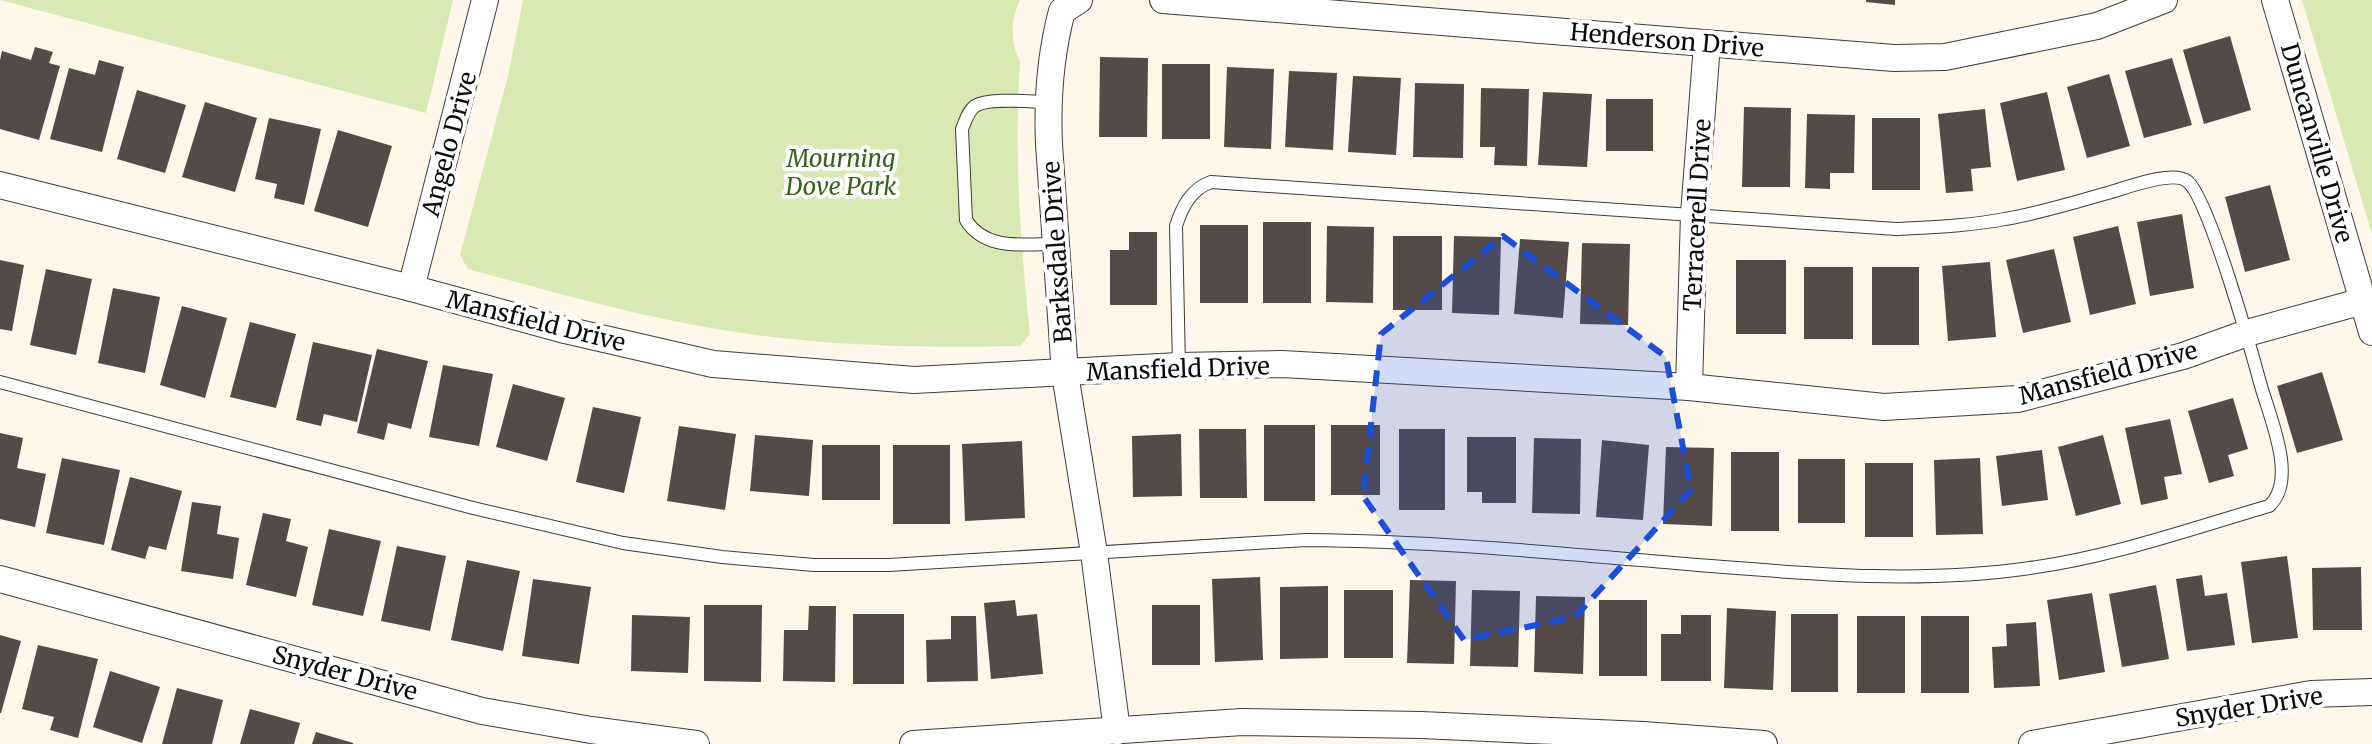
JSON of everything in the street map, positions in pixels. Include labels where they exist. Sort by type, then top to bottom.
[{"type":"street","name":"Angelo Drive","points":[[411,288],[485,0]]},
{"type":"street","name":"Henderson Drive","points":[[1163,0],[1894,58],[1945,57],[2097,26],[2164,0]]},
{"type":"street","name":"Duncanville Drive","points":[[2275,0],[2372,332]]},
{"type":"street","name":"Barksdale Drive","points":[[1070,6],[1052,51],[1048,102],[1056,244],[1065,374],[1094,553],[1117,731]]},
{"type":"street","name":"Terracerell Drive","points":[[1689,387],[1694,214],[1707,44]]},
{"type":"street","name":"Mansfield Drive","points":[[0,185],[411,288],[561,329],[713,364],[914,380],[1179,366],[1297,365],[1689,387],[1884,407],[2018,399],[2183,356],[2247,333],[2363,301]]},
{"type":"street","name":"Snyder Drive","points":[[0,579],[482,711],[590,737],[696,744]]},
{"type":"street","name":"Snyder Drive","points":[[2032,744],[2311,694],[2372,692]]},
{"type":"street","points":[[913,744],[1242,722],[1421,725],[1582,738],[1764,744]]},
{"type":"lane","points":[[1048,102],[990,102],[975,106],[967,117],[962,129],[966,220],[982,238],[1004,244],[1056,244]]},
{"type":"lane","points":[[0,382],[473,508],[623,543],[722,557],[814,565],[889,565],[1306,540],[1355,540],[1831,576],[1894,577],[2028,569],[2089,558],[2269,506],[2278,498],[2282,485],[2281,461],[2247,333],[2205,209],[2193,187],[2181,178],[2155,180],[2005,219],[1896,229],[1211,182],[1200,186],[1190,196],[1176,226],[1179,366]]},
{"type":"highlighted area","points":[[1503,236],[1666,357],[1691,490],[1575,617],[1464,640],[1363,496],[1381,334]]},
{"type":"green space","points":[[0,0],[453,0],[426,113]]},
{"type":"green space","name":"Mourning Dove Park","points":[[523,0],[1020,0],[1012,31],[1020,62],[1019,198],[1030,334],[1020,346],[906,346],[755,335],[654,317],[468,269],[460,255],[508,76]]},
{"type":"green space","points":[[2302,0],[2372,0],[2372,234]]},
{"type":"building","points":[[1895,0],[1895,5],[1866,2]]},
{"type":"building","points":[[2230,36],[2251,110],[2204,124],[2183,50]]},
{"type":"building","points":[[35,47],[53,52],[49,63],[60,66],[39,140],[0,129],[2,51],[31,60]]},
{"type":"building","points":[[1100,57],[1148,58],[1147,137],[1099,137]]},
{"type":"building","points":[[2172,58],[2192,125],[2144,138],[2125,71]]},
{"type":"building","points":[[99,60],[124,67],[102,152],[50,139],[69,68],[95,75]]},
{"type":"building","points":[[1162,64],[1210,64],[1210,139],[1162,139]]},
{"type":"building","points":[[1227,67],[1274,69],[1271,149],[1224,147]]},
{"type":"building","points":[[1289,71],[1337,73],[1333,150],[1285,147]]},
{"type":"building","points":[[2109,74],[2130,146],[2087,158],[2067,87]]},
{"type":"building","points":[[1353,76],[1401,78],[1396,155],[1348,152]]},
{"type":"building","points":[[1415,83],[1464,84],[1463,158],[1413,157]]},
{"type":"building","points":[[1481,88],[1529,89],[1527,166],[1494,165],[1495,147],[1480,147]]},
{"type":"building","points":[[137,90],[186,105],[165,173],[117,159]]},
{"type":"building","points":[[1543,92],[1592,94],[1587,167],[1538,165]]},
{"type":"building","points":[[2047,92],[2065,170],[2017,181],[2000,103]]},
{"type":"building","points":[[1606,99],[1653,99],[1653,151],[1606,151]]},
{"type":"building","points":[[205,102],[257,118],[235,192],[182,177]]},
{"type":"building","points":[[1744,107],[1791,108],[1790,187],[1742,187]]},
{"type":"building","points":[[1985,109],[1991,167],[1971,169],[1973,191],[1946,193],[1938,114]]},
{"type":"building","points":[[1807,114],[1855,115],[1854,173],[1830,173],[1830,189],[1805,188]]},
{"type":"building","points":[[269,118],[321,129],[304,205],[274,198],[277,184],[255,179]]},
{"type":"building","points":[[1872,118],[1920,118],[1920,190],[1872,190]]},
{"type":"building","points":[[338,130],[392,146],[368,227],[314,211]]},
{"type":"building","points":[[2270,185],[2290,260],[2245,272],[2225,197]]},
{"type":"building","points":[[2182,214],[2194,288],[2150,296],[2137,222]]},
{"type":"building","points":[[1263,222],[1311,222],[1311,303],[1263,303]]},
{"type":"building","points":[[1200,225],[1248,225],[1248,303],[1200,303]]},
{"type":"building","points":[[1327,226],[1374,227],[1373,303],[1326,302]]},
{"type":"building","points":[[2118,226],[2136,304],[2090,315],[2073,237]]},
{"type":"building","points":[[1129,232],[1157,232],[1157,305],[1110,305],[1110,250],[1129,250]]},
{"type":"building","points":[[1393,236],[1442,236],[1442,310],[1393,310]]},
{"type":"building","points":[[1454,236],[1501,237],[1499,315],[1452,313]]},
{"type":"building","points":[[1520,239],[1569,242],[1563,318],[1514,314]]},
{"type":"building","points":[[1582,243],[1630,244],[1628,325],[1580,324]]},
{"type":"building","points":[[2054,249],[2071,322],[2023,333],[2006,260]]},
{"type":"building","points":[[0,260],[24,265],[12,331],[0,329]]},
{"type":"building","points":[[1736,260],[1786,260],[1786,334],[1736,334]]},
{"type":"building","points":[[1990,262],[1996,337],[1948,341],[1942,266]]},
{"type":"building","points":[[1804,267],[1853,267],[1853,339],[1804,339]]},
{"type":"building","points":[[1872,267],[1919,267],[1919,345],[1872,345]]},
{"type":"building","points":[[46,269],[92,279],[76,355],[30,345]]},
{"type":"building","points":[[113,288],[160,297],[145,373],[98,363]]},
{"type":"building","points":[[182,306],[227,318],[205,398],[160,385]]},
{"type":"building","points":[[250,322],[296,334],[276,408],[230,397]]},
{"type":"building","points":[[313,342],[372,355],[357,422],[324,414],[321,426],[296,420]]},
{"type":"building","points":[[377,349],[428,361],[411,429],[388,423],[384,440],[357,433]]},
{"type":"building","points":[[443,365],[493,374],[479,446],[429,437]]},
{"type":"building","points":[[2322,372],[2343,440],[2297,453],[2277,386]]},
{"type":"building","points":[[513,384],[565,398],[547,461],[496,447]]},
{"type":"building","points":[[2233,398],[2248,449],[2228,455],[2234,476],[2209,483],[2188,411]]},
{"type":"building","points":[[593,407],[641,417],[624,493],[576,482]]},
{"type":"building","points":[[2170,419],[2182,474],[2164,477],[2168,499],[2141,505],[2125,428]]},
{"type":"building","points":[[1264,425],[1315,425],[1315,501],[1264,501]]},
{"type":"building","points":[[1331,425],[1380,425],[1380,495],[1331,495]]},
{"type":"building","points":[[679,426],[736,434],[725,510],[667,501]]},
{"type":"building","points":[[1199,429],[1246,429],[1247,498],[1200,498]]},
{"type":"building","points":[[1399,429],[1445,429],[1445,510],[1399,510]]},
{"type":"building","points":[[0,433],[23,438],[17,468],[46,474],[35,527],[0,519]]},
{"type":"building","points":[[1181,434],[1182,496],[1133,497],[1132,436]]},
{"type":"building","points":[[755,435],[813,440],[809,496],[750,491]]},
{"type":"building","points":[[2103,435],[2121,504],[2076,516],[2058,447]]},
{"type":"building","points":[[1467,437],[1516,437],[1516,503],[1482,503],[1482,492],[1467,492]]},
{"type":"building","points":[[1534,438],[1581,439],[1580,514],[1532,513]]},
{"type":"building","points":[[1602,440],[1649,445],[1643,520],[1596,517]]},
{"type":"building","points":[[1022,441],[1025,518],[965,521],[962,444]]},
{"type":"building","points":[[822,445],[880,445],[880,500],[822,500]]},
{"type":"building","points":[[893,445],[950,445],[950,524],[893,524]]},
{"type":"building","points":[[1666,447],[1714,448],[1712,526],[1663,524]]},
{"type":"building","points":[[2042,450],[2048,500],[2002,506],[1996,456]]},
{"type":"building","points":[[1731,452],[1779,452],[1779,531],[1731,531]]},
{"type":"building","points":[[62,458],[120,470],[104,545],[46,533]]},
{"type":"building","points":[[1980,458],[1983,534],[1936,535],[1934,460]]},
{"type":"building","points":[[1798,459],[1845,459],[1845,523],[1798,523]]},
{"type":"building","points":[[1865,463],[1913,463],[1913,537],[1865,537]]},
{"type":"building","points":[[130,477],[182,491],[166,550],[149,546],[145,559],[111,550]]},
{"type":"building","points":[[192,502],[221,506],[217,534],[239,538],[233,579],[181,571]]},
{"type":"building","points":[[263,513],[291,519],[286,541],[308,547],[296,597],[246,585]]},
{"type":"building","points":[[329,529],[381,541],[363,616],[312,605]]},
{"type":"building","points":[[397,546],[446,556],[430,631],[381,621]]},
{"type":"building","points":[[2287,556],[2298,638],[2252,643],[2241,562]]},
{"type":"building","points":[[467,560],[520,571],[503,651],[451,640]]},
{"type":"building","points":[[2361,567],[2362,630],[2313,630],[2312,568]]},
{"type":"building","points":[[2202,575],[2205,596],[2227,593],[2235,645],[2187,651],[2176,579]]},
{"type":"building","points":[[1260,577],[1263,660],[1215,662],[1212,579]]},
{"type":"building","points":[[533,579],[591,587],[579,664],[522,656]]},
{"type":"building","points":[[1410,580],[1456,581],[1454,664],[1407,663]]},
{"type":"building","points":[[2156,585],[2169,659],[2122,667],[2109,594]]},
{"type":"building","points":[[1328,586],[1328,658],[1280,659],[1280,587]]},
{"type":"building","points":[[1344,590],[1393,590],[1393,658],[1344,658]]},
{"type":"building","points":[[1472,590],[1520,591],[1518,667],[1470,666]]},
{"type":"building","points":[[2092,593],[2105,672],[2059,680],[2047,600]]},
{"type":"building","points":[[1536,596],[1585,597],[1583,674],[1534,672]]},
{"type":"building","points":[[1015,600],[1017,616],[1037,614],[1043,674],[991,679],[984,603]]},
{"type":"building","points":[[1599,600],[1647,600],[1647,676],[1599,676]]},
{"type":"building","points":[[704,605],[762,605],[761,682],[704,681]]},
{"type":"building","points":[[1152,605],[1200,605],[1200,665],[1152,665]]},
{"type":"building","points":[[809,606],[836,606],[835,682],[783,681],[784,630],[808,630]]},
{"type":"building","points":[[1727,608],[1776,611],[1773,690],[1724,688]]},
{"type":"building","points":[[853,614],[904,614],[904,684],[853,684]]},
{"type":"building","points":[[1791,614],[1838,614],[1838,692],[1791,692]]},
{"type":"building","points":[[632,615],[690,617],[688,673],[631,671]]},
{"type":"building","points":[[1681,615],[1711,615],[1711,681],[1661,681],[1661,634],[1681,634]]},
{"type":"building","points":[[951,616],[976,616],[978,681],[927,682],[926,640],[951,639]]},
{"type":"building","points":[[1857,616],[1905,616],[1905,693],[1857,693]]},
{"type":"building","points":[[1921,616],[1969,616],[1969,693],[1921,693]]},
{"type":"building","points":[[2036,622],[2040,686],[1994,688],[1992,647],[2007,646],[2006,624]]},
{"type":"building","points":[[0,635],[21,641],[1,713],[0,713]]},
{"type":"building","points":[[38,645],[98,659],[78,738],[50,730],[54,717],[22,709]]},
{"type":"building","points":[[110,671],[160,687],[142,743],[93,727]]},
{"type":"building","points":[[177,688],[223,700],[212,744],[162,744]]},
{"type":"building","points":[[250,709],[300,723],[294,744],[240,744]]},
{"type":"building","points":[[316,732],[353,743],[353,744],[312,744]]}]
